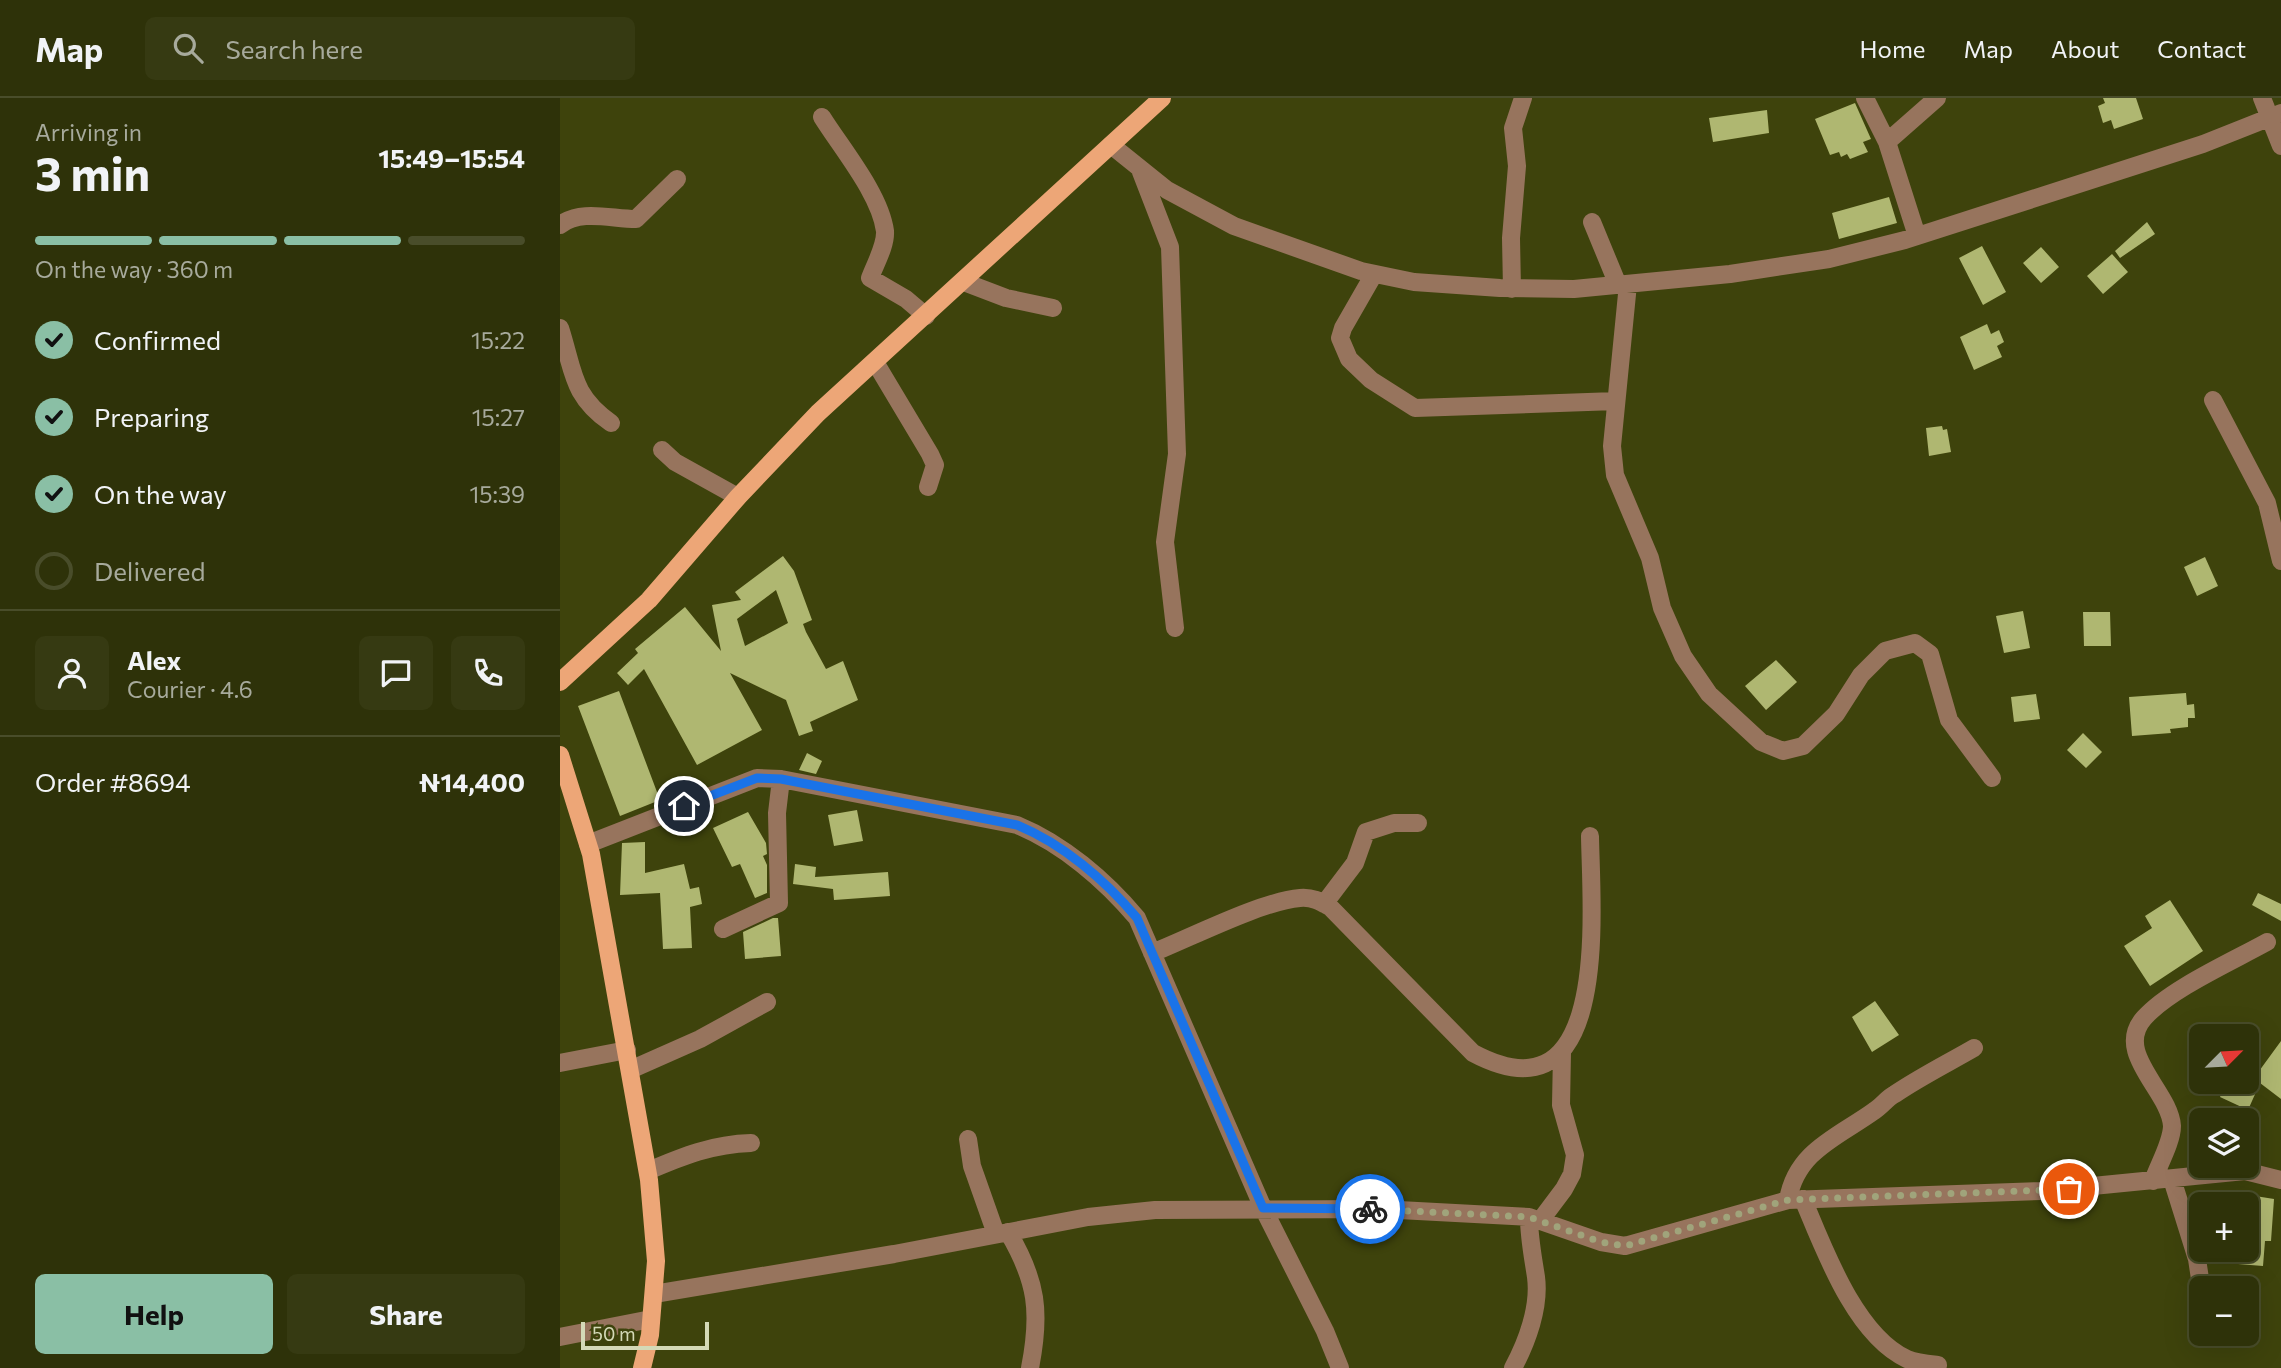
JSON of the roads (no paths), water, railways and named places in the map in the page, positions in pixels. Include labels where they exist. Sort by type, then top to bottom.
[{"type":"main road","points":[[560,682],[649,600],[738,497],[818,413],[1162,98]]},
{"type":"main road","points":[[560,755],[564,791],[588,844],[648,1171],[656,1261],[651,1319],[642,1368]]},
{"type":"street","points":[[1512,289],[1511,238],[1517,166],[1513,128],[1523,98]]},
{"type":"street","points":[[1866,98],[1887,142],[1917,236]]},
{"type":"street","points":[[1887,142],[1937,98]]},
{"type":"street","points":[[2262,98],[2275,115],[2281,146]]},
{"type":"street","points":[[1111,145],[1141,172],[1167,190],[1234,226],[1374,274],[1414,282],[1512,289],[1574,289],[1730,274],[1829,259],[1917,236],[2203,144],[2275,115]]},
{"type":"street","points":[[822,117],[870,193],[885,232],[870,278],[906,299],[926,316]]},
{"type":"street","points":[[1141,172],[1165,230],[1171,256],[1177,454],[1166,542],[1175,628]]},
{"type":"street","points":[[560,225],[584,215],[636,219],[677,179]]},
{"type":"street","points":[[1592,222],[1623,285],[1612,446],[1615,475],[1650,558],[1662,608],[1683,656],[1709,694],[1761,742],[1783,751],[1803,746],[1836,714],[1861,675],[1885,651],[1915,643],[1930,654],[1949,720],[1992,778]]},
{"type":"street","points":[[1374,274],[1343,328],[1340,338],[1343,349],[1371,380],[1415,408],[1616,401]]},
{"type":"street","points":[[964,282],[1006,298],[1053,308]]},
{"type":"street","points":[[560,328],[581,397],[591,409],[611,423]]},
{"type":"street","points":[[875,362],[930,454],[935,466],[928,487]]},
{"type":"street","points":[[2213,400],[2267,503],[2281,561]]},
{"type":"street","points":[[662,450],[675,462],[738,497]]},
{"type":"street","points":[[588,844],[757,778],[781,779],[1017,825],[1044,836],[1120,898],[1137,918],[1263,1208],[1325,1331],[1340,1368]]},
{"type":"street","points":[[723,929],[779,903],[777,813],[781,779]]},
{"type":"street","points":[[1324,904],[1355,863],[1366,832],[1394,823],[1418,823]]},
{"type":"street","points":[[1513,1368],[1524,1346],[1535,1303],[1536,1279],[1529,1237],[1535,1219],[1564,1189],[1572,1174],[1575,1155],[1561,1105],[1562,1053],[1585,1007],[1590,932],[1590,836]]},
{"type":"street","points":[[1152,953],[1265,907],[1299,898],[1317,899],[1473,1053],[1493,1063],[1515,1068],[1537,1065],[1562,1053]]},
{"type":"street","points":[[2153,1181],[2172,1127],[2167,1106],[2137,1057],[2136,1035],[2141,1021],[2161,1002],[2267,942]]},
{"type":"street","points":[[630,1070],[700,1039],[767,1002]]},
{"type":"street","points":[[1938,1365],[1908,1360],[1866,1323],[1796,1200],[1791,1181],[1806,1159],[1829,1139],[1875,1111],[1893,1095],[1974,1048]]},
{"type":"street","points":[[560,1063],[627,1050]]},
{"type":"street","points":[[968,1139],[972,1166],[1002,1233],[1026,1262],[1037,1304],[1030,1368]]},
{"type":"street","points":[[648,1171],[702,1149],[725,1143],[751,1143]]},
{"type":"street","points":[[653,1294],[1088,1217],[1155,1209],[1380,1209],[1535,1219],[1601,1242],[1625,1246],[1796,1200],[2042,1191],[2245,1171],[2281,1180]]},
{"type":"street","points":[[2172,1179],[2197,1259],[2200,1276]]},
{"type":"street","points":[[560,1337],[651,1319]]}]
